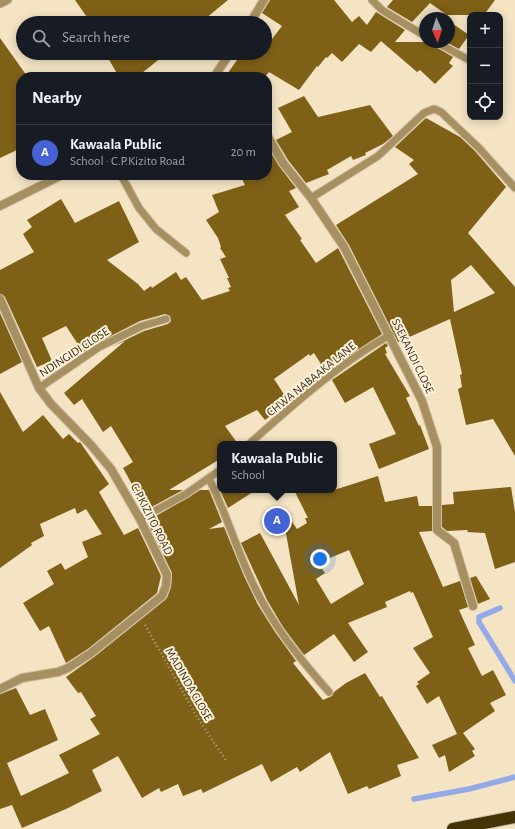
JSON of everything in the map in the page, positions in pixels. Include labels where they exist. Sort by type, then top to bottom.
[{"type":"highway","points":[[453,829],[515,817]]},
{"type":"street","points":[[254,16],[264,0]]},
{"type":"street","points":[[217,72],[225,60]]},
{"type":"street","name":"SSEKANDI CLOSE","points":[[272,144],[283,163],[311,198],[344,247],[390,335],[422,401],[437,447],[437,530],[454,542],[473,606]]},
{"type":"street","points":[[0,206],[52,180]]},
{"type":"street","name":"C.P.KIZITO ROAD","points":[[0,299],[39,388],[51,404],[91,445],[111,469],[140,519],[167,575],[166,586],[162,596],[91,653],[68,668],[58,672],[22,678],[0,689]]},
{"type":"lane","points":[[0,4],[8,0]]},
{"type":"lane","points":[[372,0],[382,10],[419,32]]},
{"type":"lane","points":[[447,48],[467,59]]},
{"type":"lane","points":[[311,198],[378,156],[410,124],[432,109],[440,112],[479,148],[515,188]]},
{"type":"lane","points":[[124,180],[139,208],[156,229],[186,253]]},
{"type":"lane","name":"NDINGIDI CLOSE","points":[[39,388],[99,347],[135,329],[166,319]]},
{"type":"lane","name":"CHWA NABAAKA LANE","points":[[253,441],[333,373],[364,349],[390,335]]},
{"type":"lane","points":[[140,519],[217,472]]},
{"type":"lane","points":[[209,478],[222,504],[235,542],[265,608],[290,646],[329,692]]},
{"type":"path","name":"MADINDA CLOSE","points":[[139,614],[193,711],[227,762]]},
{"type":"building","points":[[75,0],[228,0],[209,16],[86,16]]},
{"type":"building","points":[[270,0],[334,0],[352,22],[359,16],[367,25],[376,12],[405,30],[395,42],[419,42],[419,48],[437,48],[453,57],[449,63],[453,66],[435,84],[420,70],[417,72],[381,41],[371,52],[359,44],[342,62],[332,53],[327,58],[326,57],[318,67],[317,66],[299,90],[272,74],[272,72],[229,72],[237,60],[272,60],[272,39],[282,26],[272,20],[272,16],[267,16],[262,13]]},
{"type":"building","points":[[393,0],[495,0],[486,12],[467,12],[467,15],[455,15],[455,12],[443,12],[430,3],[421,12],[419,12],[419,15],[412,22],[387,7]]},
{"type":"building","points":[[455,25],[467,34],[467,38],[459,49],[455,47]]},
{"type":"building","points":[[0,38],[24,72],[16,72],[16,150],[0,158]]},
{"type":"building","points":[[109,60],[158,60],[143,72],[116,72]]},
{"type":"building","points":[[304,96],[318,117],[370,105],[393,136],[383,144],[365,153],[366,155],[353,160],[351,156],[327,170],[329,174],[306,183],[288,160],[276,140],[292,132],[278,108]]},
{"type":"building","points":[[426,118],[460,137],[475,151],[506,187],[468,233],[515,287],[515,456],[493,419],[466,425],[458,389],[462,387],[460,375],[462,374],[450,319],[398,342],[349,245],[336,225],[418,174],[409,164],[414,160],[395,147]],"holes":[[[471,265],[495,293],[454,312],[451,280]]]},
{"type":"building","points":[[272,154],[296,188],[289,191],[299,207],[285,215],[302,239],[300,240],[316,263],[338,248],[382,334],[326,372],[314,353],[310,356],[309,354],[274,379],[289,402],[265,420],[257,410],[225,426],[236,441],[217,441],[217,461],[169,490],[183,490],[146,510],[123,468],[133,462],[111,426],[103,432],[82,399],[74,405],[64,393],[125,341],[111,347],[144,331],[168,324],[171,321],[170,316],[165,314],[140,321],[97,343],[83,352],[66,326],[42,338],[52,361],[37,367],[5,297],[0,294],[0,270],[34,252],[23,234],[32,227],[27,220],[61,199],[75,223],[119,201],[139,242],[107,260],[138,284],[144,291],[151,286],[152,288],[176,272],[181,280],[186,277],[202,300],[230,291],[228,288],[231,287],[227,278],[229,278],[220,259],[226,257],[220,248],[218,238],[206,220],[219,212],[212,195],[245,185],[242,180],[272,180]]},
{"type":"building","points":[[0,313],[22,362],[0,374]]},
{"type":"building","points":[[386,343],[388,346],[385,348],[387,353],[385,354],[410,396],[406,398],[419,426],[420,425],[429,449],[379,469],[369,444],[396,434],[373,387],[345,403],[332,380]]},
{"type":"building","points":[[0,392],[23,432],[43,415],[63,439],[69,434],[78,443],[80,442],[109,484],[99,492],[124,535],[138,528],[161,576],[157,593],[88,649],[66,663],[49,626],[40,631],[23,603],[54,584],[47,571],[61,563],[65,570],[88,557],[82,542],[102,534],[86,509],[77,514],[75,508],[40,524],[44,536],[31,543],[32,545],[0,568]]},
{"type":"building","points":[[378,476],[385,502],[417,496],[419,506],[432,506],[432,531],[419,532],[443,587],[460,581],[468,607],[459,610],[475,645],[468,648],[482,676],[493,670],[506,695],[490,703],[495,711],[463,733],[475,749],[472,751],[475,756],[449,772],[445,755],[439,758],[432,745],[457,734],[439,696],[427,704],[416,686],[419,684],[417,682],[430,673],[413,648],[433,637],[413,592],[411,593],[410,591],[385,602],[387,607],[348,623],[368,652],[354,662],[334,634],[304,655],[283,627],[267,600],[241,543],[260,533],[299,605],[281,506],[297,529],[307,523],[305,518],[308,518],[296,493],[337,493],[337,489]],"holes":[[[349,550],[364,584],[331,604],[316,579],[325,573],[318,563]]]},
{"type":"building","points":[[511,487],[515,512],[515,562],[495,569],[485,533],[467,532],[468,530],[447,531],[442,527],[442,505],[454,504],[453,492]]},
{"type":"building","points":[[200,490],[209,490],[222,522],[209,529],[224,527],[244,576],[258,605],[296,661],[293,663],[323,700],[332,696],[334,692],[346,683],[365,673],[380,697],[382,696],[419,758],[397,765],[401,776],[369,789],[367,786],[348,794],[330,752],[300,772],[297,767],[271,782],[262,764],[203,793],[201,789],[183,796],[178,784],[161,792],[159,788],[142,798],[118,756],[92,770],[102,791],[66,809],[22,828],[12,805],[0,809],[0,694],[16,688],[30,715],[45,709],[58,740],[7,763],[21,796],[69,773],[59,755],[100,734],[90,719],[96,716],[81,692],[78,693],[66,677],[94,657],[167,598],[171,587],[172,573],[148,523],[152,521],[151,519]]},
{"type":"building","points":[[221,493],[251,493],[228,508]]},
{"type":"building","points":[[476,576],[490,599],[478,604],[470,578]]},
{"type":"waterway","points":[[500,608],[479,617],[479,622],[515,681]]},
{"type":"waterway","points":[[414,799],[469,789],[515,777]]},
{"type":"place","name":"Kawaala Public","points":[[277,521]]}]
